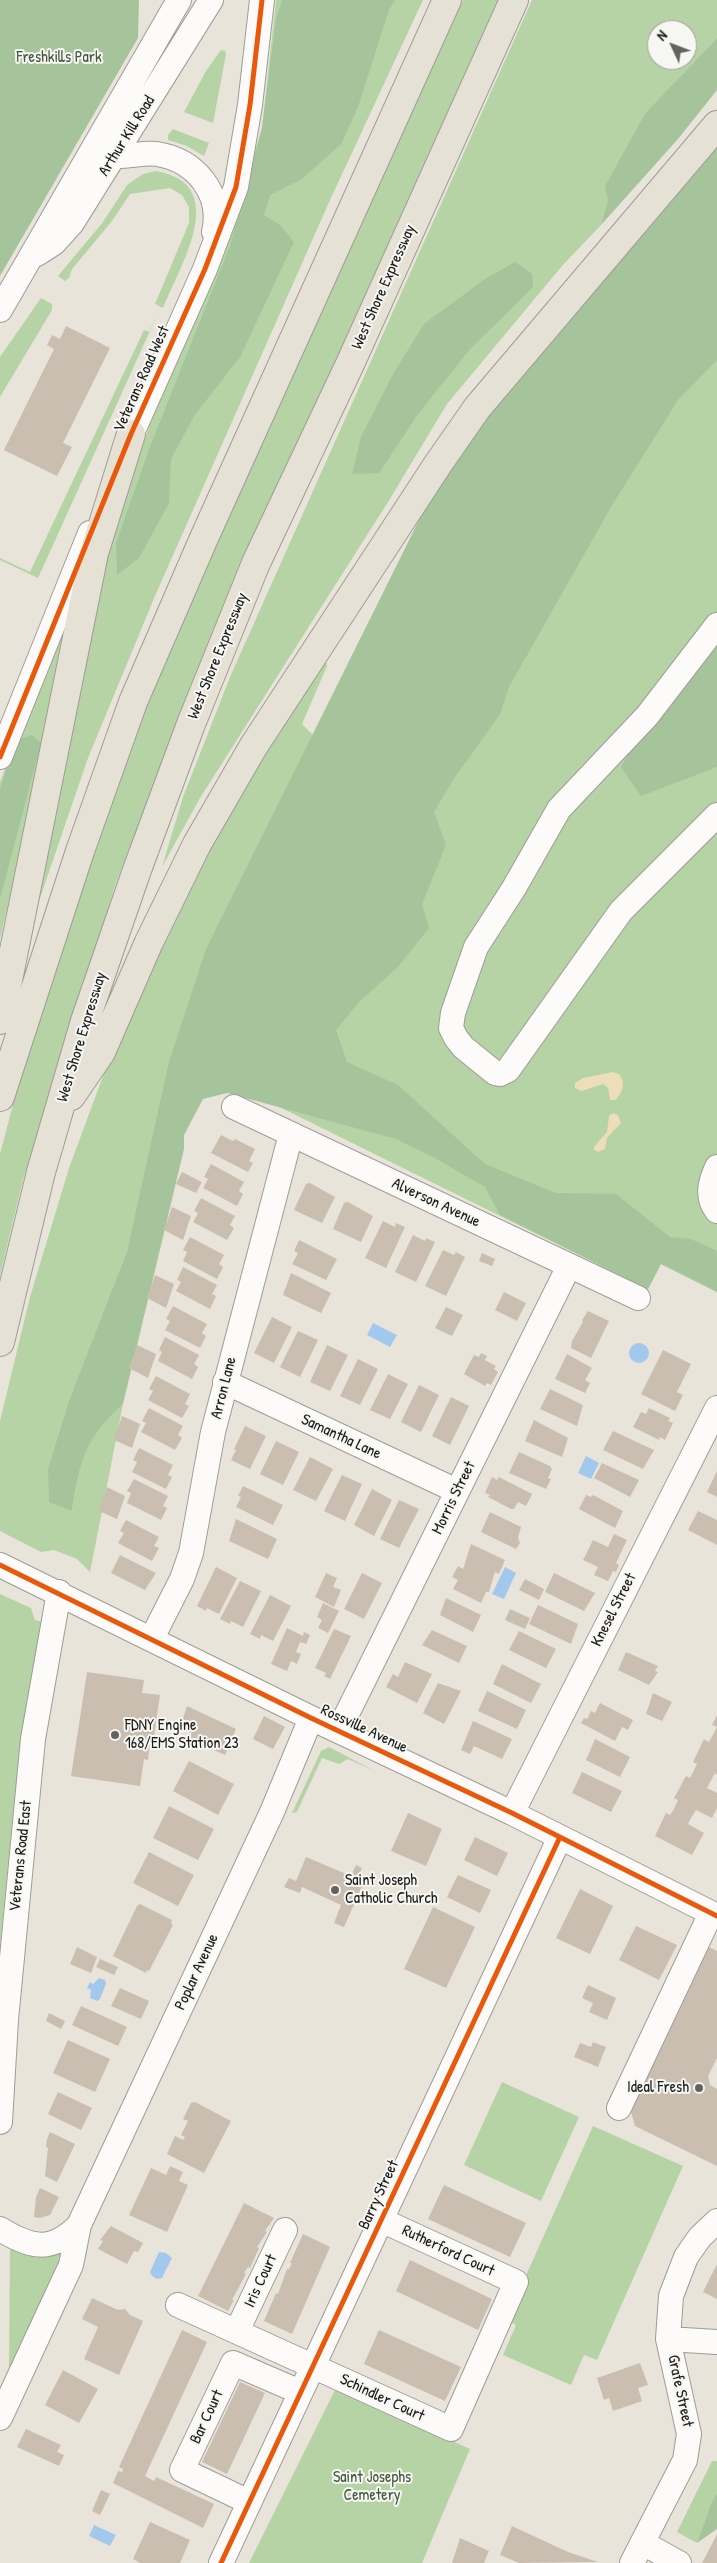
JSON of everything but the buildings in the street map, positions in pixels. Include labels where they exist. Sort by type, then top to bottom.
[{"type":"highway","points":[[0,1097],[80,851],[133,702],[204,538],[447,0]]},
{"type":"highway","name":"West Shore Expressway","points":[[0,1342],[41,1172],[85,1021],[137,870],[191,724],[256,563],[350,364],[514,0]]},
{"type":"highway","points":[[58,1115],[102,1052],[149,942],[197,844],[253,747],[438,464],[477,408],[717,125]]},
{"type":"highway","points":[[0,1020],[94,553],[131,434]]},
{"type":"street","name":"Arthur Kill Road","points":[[0,310],[179,0]]},
{"type":"street","name":"Arthur Kill Road","points":[[29,259],[54,243],[72,223],[211,0]]},
{"type":"street","name":"Veterans Road West","points":[[0,756],[131,434],[205,269],[236,188],[250,105],[262,0]]},
{"type":"street","points":[[114,156],[131,157],[156,153],[187,164],[208,186],[217,218],[205,269]]},
{"type":"street","points":[[717,625],[646,716],[549,822],[534,855],[476,947],[465,972],[453,1013],[451,1028],[463,1047],[495,1073],[500,1074],[508,1070],[621,911],[717,815]]},
{"type":"street","name":"Alverson Avenue","points":[[234,1107],[638,1298]]},
{"type":"street","name":"Arron Lane","points":[[152,1638],[182,1579],[191,1553],[225,1382],[291,1134]]},
{"type":"street","points":[[717,1167],[710,1181],[710,1202],[717,1211]]},
{"type":"street","name":"Morris Street","points":[[338,1730],[569,1266]]},
{"type":"street","name":"Samantha Lane","points":[[225,1382],[457,1492]]},
{"type":"street","name":"Knesel Street","points":[[512,1813],[717,1408]]},
{"type":"street","name":"Rossville Avenue","points":[[0,1564],[311,1718],[512,1813],[714,1914]]},
{"type":"street","name":"Veterans Road East","points":[[0,2122],[6,2020],[33,1739],[59,1592]]},
{"type":"street","name":"Poplar Avenue","points":[[0,2418],[71,2265],[79,2225],[272,1812],[311,1718]]},
{"type":"street","name":"Barry Street","points":[[221,2563],[560,1837]]},
{"type":"street","points":[[619,2108],[714,1914]]},
{"type":"street","name":"Rutherford Court","points":[[381,2220],[516,2282],[451,2429]]},
{"type":"street","name":"Grafe Street","points":[[637,2553],[686,2460],[688,2447],[689,2434],[668,2339],[670,2303],[678,2273],[700,2237],[717,2220]]},
{"type":"street","name":"Poplar Avenue","points":[[0,2229],[25,2242],[42,2245],[57,2243],[79,2225]]},
{"type":"street","name":"Iris Court","points":[[237,2331],[285,2230]]},
{"type":"street","points":[[178,2306],[312,2366]]},
{"type":"street","points":[[668,2339],[717,2342]]},
{"type":"street","name":"Bar Court","points":[[249,2502],[182,2470],[233,2363],[300,2392]]},
{"type":"street","name":"Schindler Court","points":[[312,2366],[451,2429]]},
{"type":"street","points":[[637,2553],[679,2563]]},
{"type":"green space","name":"Freshkills Park","points":[[0,0],[139,0],[138,38],[0,276]]},
{"type":"green space","points":[[276,0],[423,0],[330,200],[155,596],[88,758],[16,968],[107,553],[153,415],[228,242],[262,128]]},
{"type":"green space","points":[[282,0],[395,0],[389,10],[358,107],[341,144],[302,179],[270,195],[264,215],[280,225],[294,242],[240,357],[194,416],[171,459],[169,503],[139,558],[117,575],[116,543],[151,444],[230,246],[262,128],[276,19]]},
{"type":"green space","points":[[463,0],[498,0],[270,506],[188,696],[116,883],[23,1180],[0,1275],[0,1154],[20,1078],[86,871],[150,698],[236,495]]},
{"type":"green space","points":[[532,0],[717,0],[717,38],[697,59],[697,20],[647,20],[647,70],[686,70],[646,112],[608,199],[601,225],[562,266],[447,404],[388,502],[200,798],[162,867],[183,797],[230,677]]},
{"type":"green space","points":[[717,38],[717,90],[678,139],[601,225],[608,199],[605,186],[646,112],[686,70],[697,70],[697,59]]},
{"type":"green space","points":[[221,50],[225,51],[226,54],[213,123],[184,112],[206,71]]},
{"type":"green space","points":[[173,129],[209,143],[204,156],[187,146],[168,140],[168,135]]},
{"type":"green space","points":[[717,142],[717,1292],[661,1264],[648,1289],[172,1054],[127,1251],[69,1400],[48,1468],[72,1511],[81,1465],[86,1452],[100,1428],[123,1404],[90,1572],[77,1559],[54,1550],[41,1552],[0,1531],[0,1421],[30,1297],[69,1168],[123,1022],[192,872],[323,647],[327,666],[302,724],[313,735],[443,472]]},
{"type":"green space","points":[[717,142],[717,360],[678,400],[611,507],[509,687],[500,714],[453,780],[434,812],[446,845],[422,904],[429,928],[398,967],[359,1002],[336,1030],[347,1062],[398,1085],[485,1164],[556,1193],[616,1194],[670,1237],[691,1239],[717,1251],[717,1292],[661,1264],[648,1289],[500,1215],[485,1187],[433,1157],[396,1139],[227,1093],[203,1099],[184,1135],[184,1149],[123,1404],[100,1429],[86,1452],[81,1465],[72,1511],[49,1502],[48,1468],[69,1400],[127,1251],[169,1062],[206,949],[443,472],[514,376]]},
{"type":"green space","points":[[156,171],[179,179],[192,192],[196,209],[194,229],[188,250],[163,308],[155,304],[189,223],[189,207],[182,195],[170,188],[130,194],[112,221],[72,269],[69,278],[65,281],[58,276],[103,222],[127,185],[143,174]]},
{"type":"green space","points":[[515,262],[532,274],[533,287],[470,349],[418,414],[379,473],[352,474],[361,437],[392,376],[424,324],[485,279]]},
{"type":"green space","points":[[41,298],[52,304],[52,310],[0,397],[0,357]]},
{"type":"green space","points":[[159,311],[38,578],[0,560],[0,558],[30,572],[144,330],[149,332]]},
{"type":"green space","points":[[69,607],[76,610],[0,939],[0,782]]},
{"type":"green space","points":[[717,645],[717,767],[641,796],[621,767],[638,737]]},
{"type":"green space","points":[[32,735],[41,743],[0,899],[0,789],[15,741]]},
{"type":"green space","points":[[0,1594],[31,1608],[35,1620],[43,1622],[14,1804],[0,1947]]},
{"type":"green space","points":[[329,1747],[375,1771],[348,1759],[339,1764],[322,1758],[297,1812],[292,1813],[321,1751]]},
{"type":"green space","points":[[502,2082],[579,2117],[541,2201],[464,2165]]},
{"type":"green space","points":[[593,2126],[683,2166],[597,2360],[584,2355],[571,2385],[503,2355],[516,2325],[506,2320]]},
{"type":"green space","points":[[68,2245],[9,2375],[10,2246]]},
{"type":"green space","name":"Saint Josephs Cemetery","points":[[336,2388],[470,2449],[422,2563],[249,2563]]},
{"type":"green space","points":[[712,2461],[717,2461],[717,2493],[711,2503],[697,2543],[677,2532]]},
{"type":"green space","points":[[717,2493],[717,2529],[697,2543],[711,2503]]},
{"type":"sand","points":[[613,1072],[619,1074],[623,1084],[622,1091],[615,1100],[610,1100],[608,1088],[603,1084],[582,1091],[575,1088],[575,1083],[583,1078]]},
{"type":"sand","points":[[613,1113],[618,1115],[621,1123],[607,1138],[605,1149],[598,1152],[594,1150],[594,1147],[607,1132],[609,1116]]},
{"type":"water","points":[[373,1323],[397,1335],[390,1347],[367,1335]]},
{"type":"water","points":[[639,1343],[646,1346],[649,1353],[646,1360],[639,1363],[632,1360],[629,1353],[632,1346]]},
{"type":"water","points":[[586,1456],[599,1463],[591,1479],[578,1473]]},
{"type":"water","points":[[505,1567],[516,1573],[504,1599],[492,1594]]},
{"type":"water","points":[[99,1978],[105,1980],[106,1984],[100,1999],[97,2001],[90,1998],[91,1990],[87,1988],[90,1982],[93,1984]]},
{"type":"water","points":[[159,2252],[166,2253],[172,2258],[162,2278],[158,2279],[153,2277],[150,2272]]},
{"type":"water","points":[[94,2525],[116,2535],[110,2546],[89,2536]]},
{"type":"cycle path","points":[[0,757],[131,434],[205,269],[236,187],[250,105],[262,0]]},
{"type":"cycle path","points":[[0,1565],[311,1718],[512,1813],[717,1916]]},
{"type":"cycle path","points":[[221,2563],[560,1837]]},
{"type":"place","name":"FDNY Engine 168/EMS Station 23","points":[[115,1735]]},
{"type":"place","name":"Saint Joseph Catholic Church","points":[[335,1890]]},
{"type":"place","name":"Ideal Fresh","points":[[699,2088]]}]
